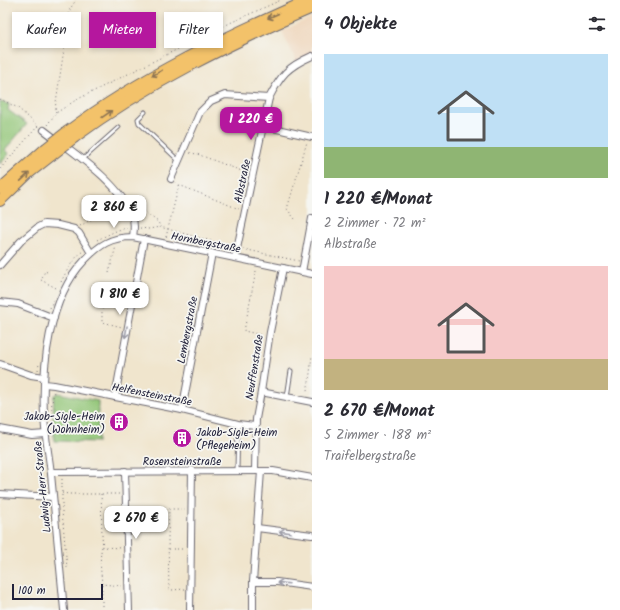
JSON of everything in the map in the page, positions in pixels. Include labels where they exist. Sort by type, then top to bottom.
[{"type":"highway","points":[[0,189],[71,134],[113,99],[168,67],[251,26],[309,0]]},
{"type":"highway","points":[[71,134],[164,79],[203,58],[312,8]]},
{"type":"highway","points":[[0,201],[48,152]]},
{"type":"street","name":"Albstraße","points":[[235,258],[269,98],[279,78],[297,63],[312,56]]},
{"type":"street","points":[[172,179],[200,112],[211,101],[225,95],[269,98]]},
{"type":"street","points":[[264,126],[310,136]]},
{"type":"street","points":[[44,130],[107,181],[127,205],[132,215],[134,237]]},
{"type":"street","points":[[302,272],[312,218]]},
{"type":"street","points":[[0,265],[21,241],[44,224],[74,229],[79,233],[89,250]]},
{"type":"street","name":"Ludwig-Herr-Straße","points":[[64,610],[46,434],[44,384],[42,377],[51,317],[71,279],[89,250],[118,238],[134,237]]},
{"type":"street","name":"Hornbergstraße","points":[[134,237],[312,274]]},
{"type":"street","points":[[115,397],[144,239]]},
{"type":"street","name":"Lembergstraße","points":[[182,410],[212,254]]},
{"type":"street","name":"Neuffenstraße","points":[[253,610],[258,471],[255,426],[269,336],[283,268]]},
{"type":"street","points":[[0,302],[18,304],[51,317]]},
{"type":"street","points":[[0,364],[31,376],[42,377]]},
{"type":"street","name":"Helfensteinstraße","points":[[44,384],[52,384],[182,410],[238,424],[255,426]]},
{"type":"street","points":[[261,392],[312,402]]},
{"type":"street","points":[[0,430],[32,435],[46,434]]},
{"type":"street","points":[[190,610],[192,470]]},
{"type":"street","name":"Rosensteinstraße","points":[[51,472],[237,470],[273,471],[312,478]]},
{"type":"street","points":[[125,471],[129,610]]},
{"type":"street","points":[[0,494],[53,497]]},
{"type":"street","points":[[257,528],[312,535]]},
{"type":"street","points":[[254,582],[278,582],[312,587]]},
{"type":"lane","points":[[145,112],[138,119],[139,123],[179,161]]},
{"type":"lane","points":[[82,160],[119,127]]},
{"type":"lane","points":[[287,397],[292,371]]},
{"type":"lane","points":[[237,470],[238,424]]},
{"type":"path","points":[[56,114],[55,110],[70,9],[76,0]]},
{"type":"path","points":[[44,130],[56,114],[76,100],[232,22],[281,0]]},
{"type":"path","points":[[0,99],[18,108],[38,126],[0,169]]},
{"type":"path","points":[[295,219],[287,209],[310,136]]},
{"type":"path","points":[[183,150],[253,175]]},
{"type":"path","points":[[172,179],[178,185],[245,211]]},
{"type":"path","points":[[165,244],[178,185]]},
{"type":"path","points":[[96,205],[93,206],[97,214],[102,216]]},
{"type":"path","points":[[127,205],[137,206],[158,222],[160,227]]},
{"type":"path","points":[[74,229],[92,219],[97,214]]},
{"type":"path","points":[[47,272],[45,271],[41,280],[58,289],[67,270],[76,257],[89,250],[104,236],[124,228],[149,229],[160,227],[237,248],[304,262]]},
{"type":"path","points":[[109,273],[118,238]]},
{"type":"path","points":[[256,271],[244,331],[269,336]]},
{"type":"path","points":[[109,290],[102,311],[102,322],[127,328]]},
{"type":"path","points":[[51,317],[52,302],[55,296]]},
{"type":"path","points":[[304,401],[312,365],[312,355]]},
{"type":"path","points":[[39,361],[42,377]]},
{"type":"path","points":[[50,414],[54,391],[52,384]]},
{"type":"path","points":[[59,471],[62,478],[67,571]]},
{"type":"path","points":[[62,493],[126,494]]},
{"type":"path","points":[[101,494],[101,533],[103,547],[100,554],[100,571],[102,584],[102,610]]},
{"type":"path","points":[[190,589],[169,589],[168,509],[191,509]]},
{"type":"path","points":[[103,547],[127,548]]},
{"type":"path","points":[[168,549],[191,549]]},
{"type":"path","points":[[102,584],[128,587]]},
{"type":"shaded area","points":[[312,17],[312,56],[297,63],[282,31]]},
{"type":"green space","points":[[0,102],[9,104],[8,110],[27,124],[5,150],[9,154],[0,164]]},
{"type":"green space","points":[[58,393],[98,401],[98,442],[54,441],[54,395]]},
{"type":"place","name":"Jakob-Sigle-Heim (Wohnheim)","points":[[119,422]]},
{"type":"place","name":"Jakob-Sigle-Heim (Pflegeheim)","points":[[182,438]]}]
